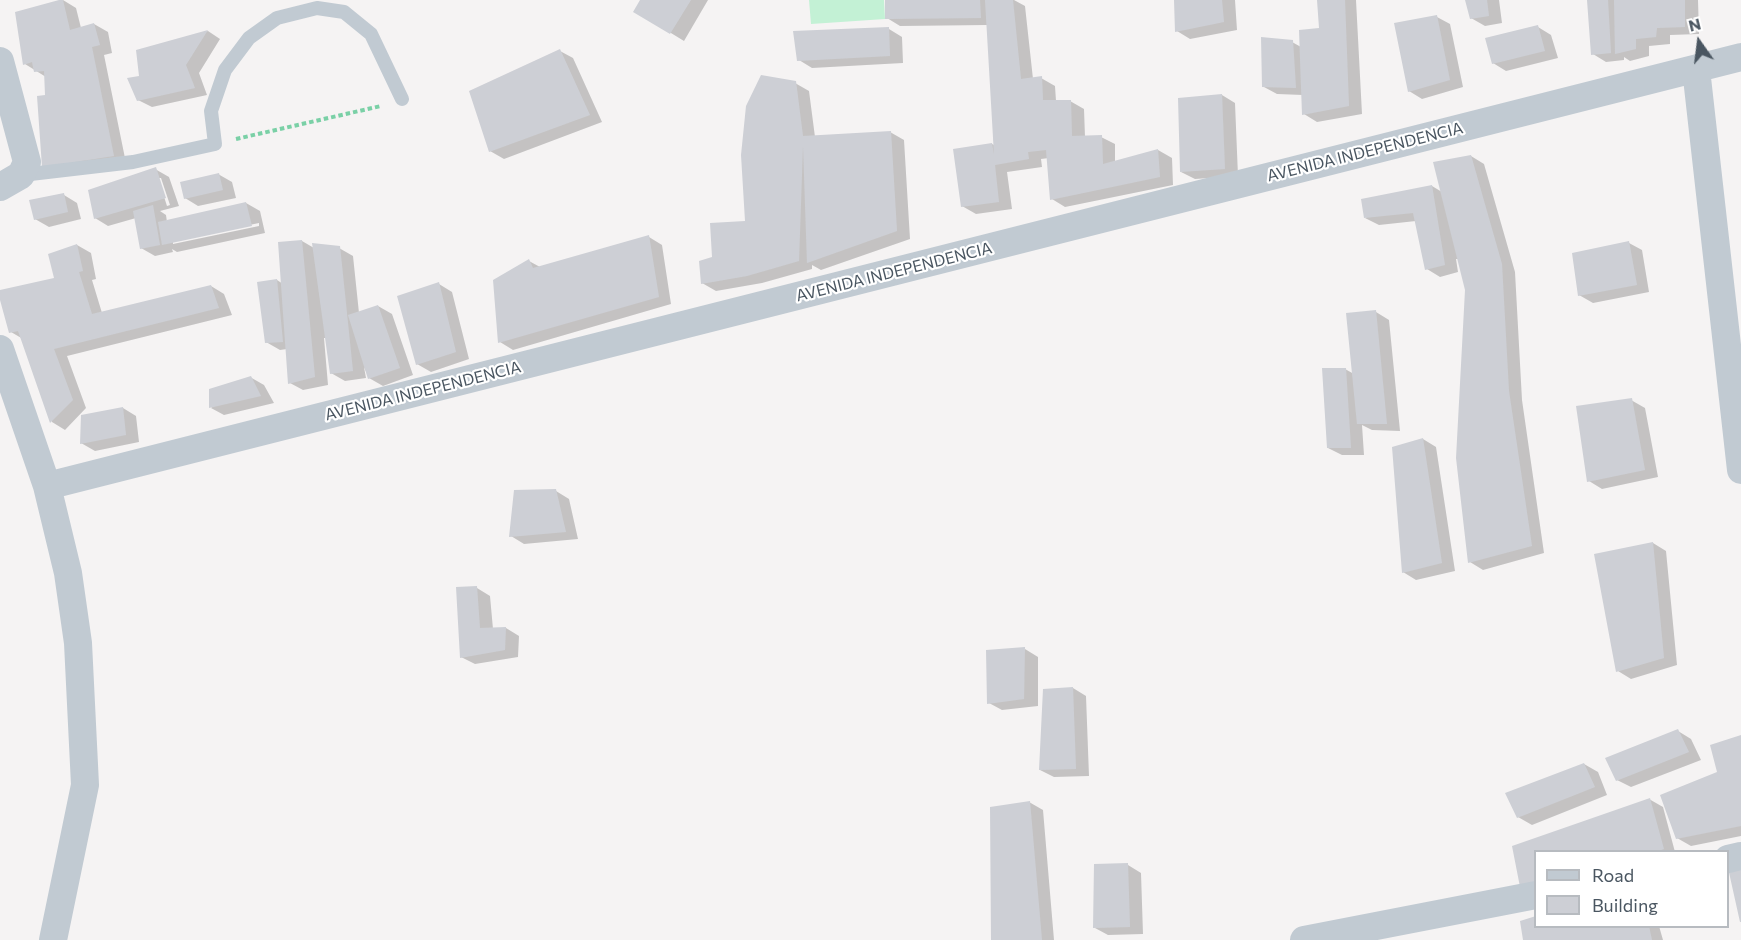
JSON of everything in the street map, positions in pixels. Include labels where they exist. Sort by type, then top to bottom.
[{"type":"street","name":"AVENIDA INDEPENDENCIA","points":[[46,486],[1741,57]]},
{"type":"street","points":[[0,61],[16,174]]},
{"type":"street","points":[[1696,69],[1741,470]]},
{"type":"street","points":[[0,349],[46,486],[68,573],[76,631],[85,785],[53,940]]},
{"type":"street","points":[[1304,940],[1534,895]]},
{"type":"lane","points":[[16,174],[133,162],[215,144],[211,111],[225,70],[249,38],[277,18],[317,8],[344,12],[371,34],[402,99]]},
{"type":"path","points":[[215,144],[388,105]]},
{"type":"green space","points":[[809,0],[884,0],[885,19],[811,24]]},
{"type":"building","points":[[63,0],[70,30],[94,23],[100,45],[92,47],[114,156],[42,167],[37,96],[45,95],[44,71],[34,72],[32,62],[23,65],[15,12]]},
{"type":"building","points":[[640,0],[691,0],[670,34],[633,12]]},
{"type":"building","points":[[885,0],[980,0],[981,18],[885,19]]},
{"type":"building","points":[[985,0],[1013,0],[1021,79],[1042,76],[1043,100],[1071,100],[1072,136],[1102,135],[1103,164],[1158,149],[1160,177],[1050,200],[1046,150],[1028,152],[1029,159],[995,165],[999,202],[961,207],[953,149],[992,143],[994,155]]},
{"type":"building","points":[[1174,0],[1222,0],[1224,22],[1175,32]]},
{"type":"building","points":[[1317,0],[1345,0],[1349,106],[1302,115],[1299,30],[1319,28]]},
{"type":"building","points":[[1465,0],[1487,0],[1489,16],[1470,19]]},
{"type":"building","points":[[1587,0],[1608,0],[1611,53],[1591,55]]},
{"type":"building","points":[[1614,0],[1685,0],[1685,27],[1657,28],[1656,37],[1636,39],[1636,49],[1615,54]]},
{"type":"building","points":[[1437,15],[1450,80],[1408,92],[1394,23]]},
{"type":"building","points":[[1538,25],[1545,51],[1492,64],[1485,38]]},
{"type":"building","points":[[889,27],[890,56],[797,61],[793,31]]},
{"type":"building","points":[[208,30],[186,65],[195,88],[137,101],[127,78],[139,76],[136,50]]},
{"type":"building","points":[[1261,37],[1293,40],[1296,88],[1262,87]]},
{"type":"building","points":[[560,49],[590,115],[489,152],[469,91]]},
{"type":"building","points":[[761,75],[796,81],[803,136],[891,131],[897,231],[807,263],[803,145],[799,261],[747,276],[701,284],[699,261],[712,257],[710,223],[745,221],[741,155],[746,106]]},
{"type":"building","points":[[1222,94],[1225,169],[1180,172],[1178,98]]},
{"type":"building","points":[[1471,155],[1502,264],[1509,391],[1532,546],[1468,563],[1456,458],[1465,290],[1433,162]]},
{"type":"building","points":[[156,167],[166,198],[94,219],[88,190]]},
{"type":"building","points":[[219,173],[223,190],[184,199],[180,182]]},
{"type":"building","points":[[1432,185],[1445,265],[1425,270],[1413,213],[1364,218],[1361,199]]},
{"type":"building","points":[[64,193],[68,212],[34,220],[29,200]]},
{"type":"building","points":[[246,202],[252,226],[162,245],[158,222]]},
{"type":"building","points":[[153,205],[160,245],[140,249],[133,211]]},
{"type":"building","points":[[649,235],[659,297],[498,343],[493,280],[529,259],[533,268]]},
{"type":"building","points":[[302,240],[315,377],[288,384],[278,242]]},
{"type":"building","points":[[1629,241],[1637,285],[1578,296],[1572,253]]},
{"type":"building","points":[[312,243],[340,246],[353,371],[330,374]]},
{"type":"building","points":[[77,244],[83,271],[79,272],[92,314],[211,285],[219,308],[54,349],[73,400],[50,423],[18,331],[9,333],[0,300],[0,290],[54,278],[48,254]]},
{"type":"building","points":[[277,279],[283,342],[265,343],[257,282]]},
{"type":"building","points":[[439,282],[456,352],[416,365],[397,296]]},
{"type":"building","points":[[378,305],[400,368],[368,379],[348,315]]},
{"type":"building","points":[[1376,310],[1387,424],[1357,424],[1346,313]]},
{"type":"building","points":[[1322,368],[1346,368],[1351,448],[1327,448]]},
{"type":"building","points":[[251,376],[261,396],[209,408],[209,389]]},
{"type":"building","points":[[1632,398],[1645,470],[1587,482],[1576,406]]},
{"type":"building","points":[[123,407],[126,435],[80,444],[81,415]]},
{"type":"building","points":[[1423,438],[1442,563],[1402,573],[1392,447]]},
{"type":"building","points":[[556,489],[566,532],[509,537],[514,490]]},
{"type":"building","points":[[1653,542],[1664,658],[1616,672],[1594,554]]},
{"type":"building","points":[[477,586],[480,628],[506,627],[505,650],[460,658],[456,587]]},
{"type":"building","points":[[1025,647],[1024,699],[987,704],[986,650]]},
{"type":"building","points":[[1073,687],[1076,769],[1039,770],[1043,689]]},
{"type":"building","points":[[1678,729],[1689,752],[1616,781],[1605,758]]},
{"type":"building","points":[[1741,735],[1741,826],[1676,839],[1660,795],[1717,772],[1710,745]]},
{"type":"building","points":[[1584,763],[1595,787],[1517,818],[1505,793]]},
{"type":"building","points":[[1650,798],[1664,849],[1534,850],[1534,884],[1520,887],[1512,846]]},
{"type":"building","points":[[1030,801],[1042,940],[991,940],[990,807]]},
{"type":"building","points":[[1128,863],[1130,927],[1093,928],[1094,864]]},
{"type":"building","points":[[1741,865],[1741,922],[1729,872],[1729,868]]},
{"type":"building","points":[[1534,917],[1534,928],[1649,928],[1652,940],[1523,940],[1520,921]]}]
